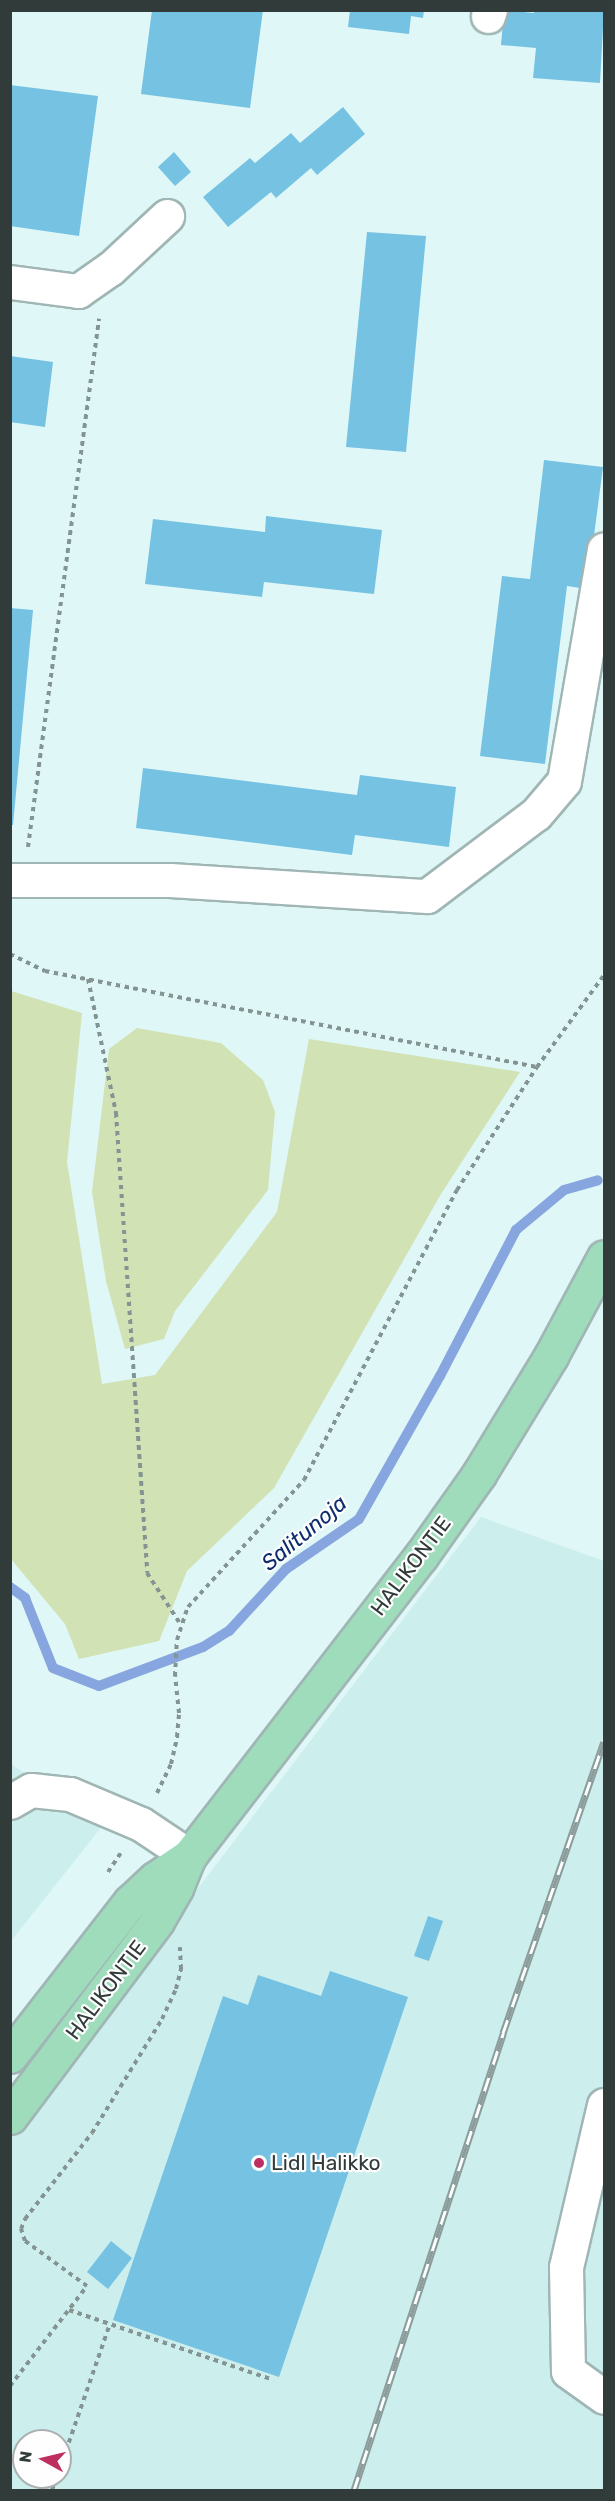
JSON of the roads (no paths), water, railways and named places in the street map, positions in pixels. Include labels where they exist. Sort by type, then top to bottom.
[{"type":"main road","name":"HALIKONTIE","points":[[10,2117],[157,1921],[176,1888],[189,1856],[421,1556],[479,1474],[550,1356],[604,1257]]},
{"type":"main road","name":"HALIKONTIE","points":[[10,2056],[130,1902],[155,1879],[189,1856]]},
{"type":"street","points":[[10,282],[78,291],[110,269],[167,216]]},
{"type":"street","points":[[17,868],[427,896],[536,814],[564,782],[604,549]]},
{"type":"street","points":[[10,1802],[31,1790],[70,1794],[141,1824],[189,1856]]},
{"type":"street","points":[[604,2105],[566,2267],[568,2371],[602,2398],[604,2397]]},
{"type":"waterway","name":"Salitunoja","points":[[10,1587],[25,1598],[53,1668],[99,1686],[203,1647],[229,1631],[286,1569],[359,1519],[440,1376],[516,1230],[564,1190],[598,1180]]},
{"type":"railway","points":[[354,2490],[503,2033],[604,1742]]},
{"type":"place","name":"Lidl Halikko","points":[[259,2163]]}]
